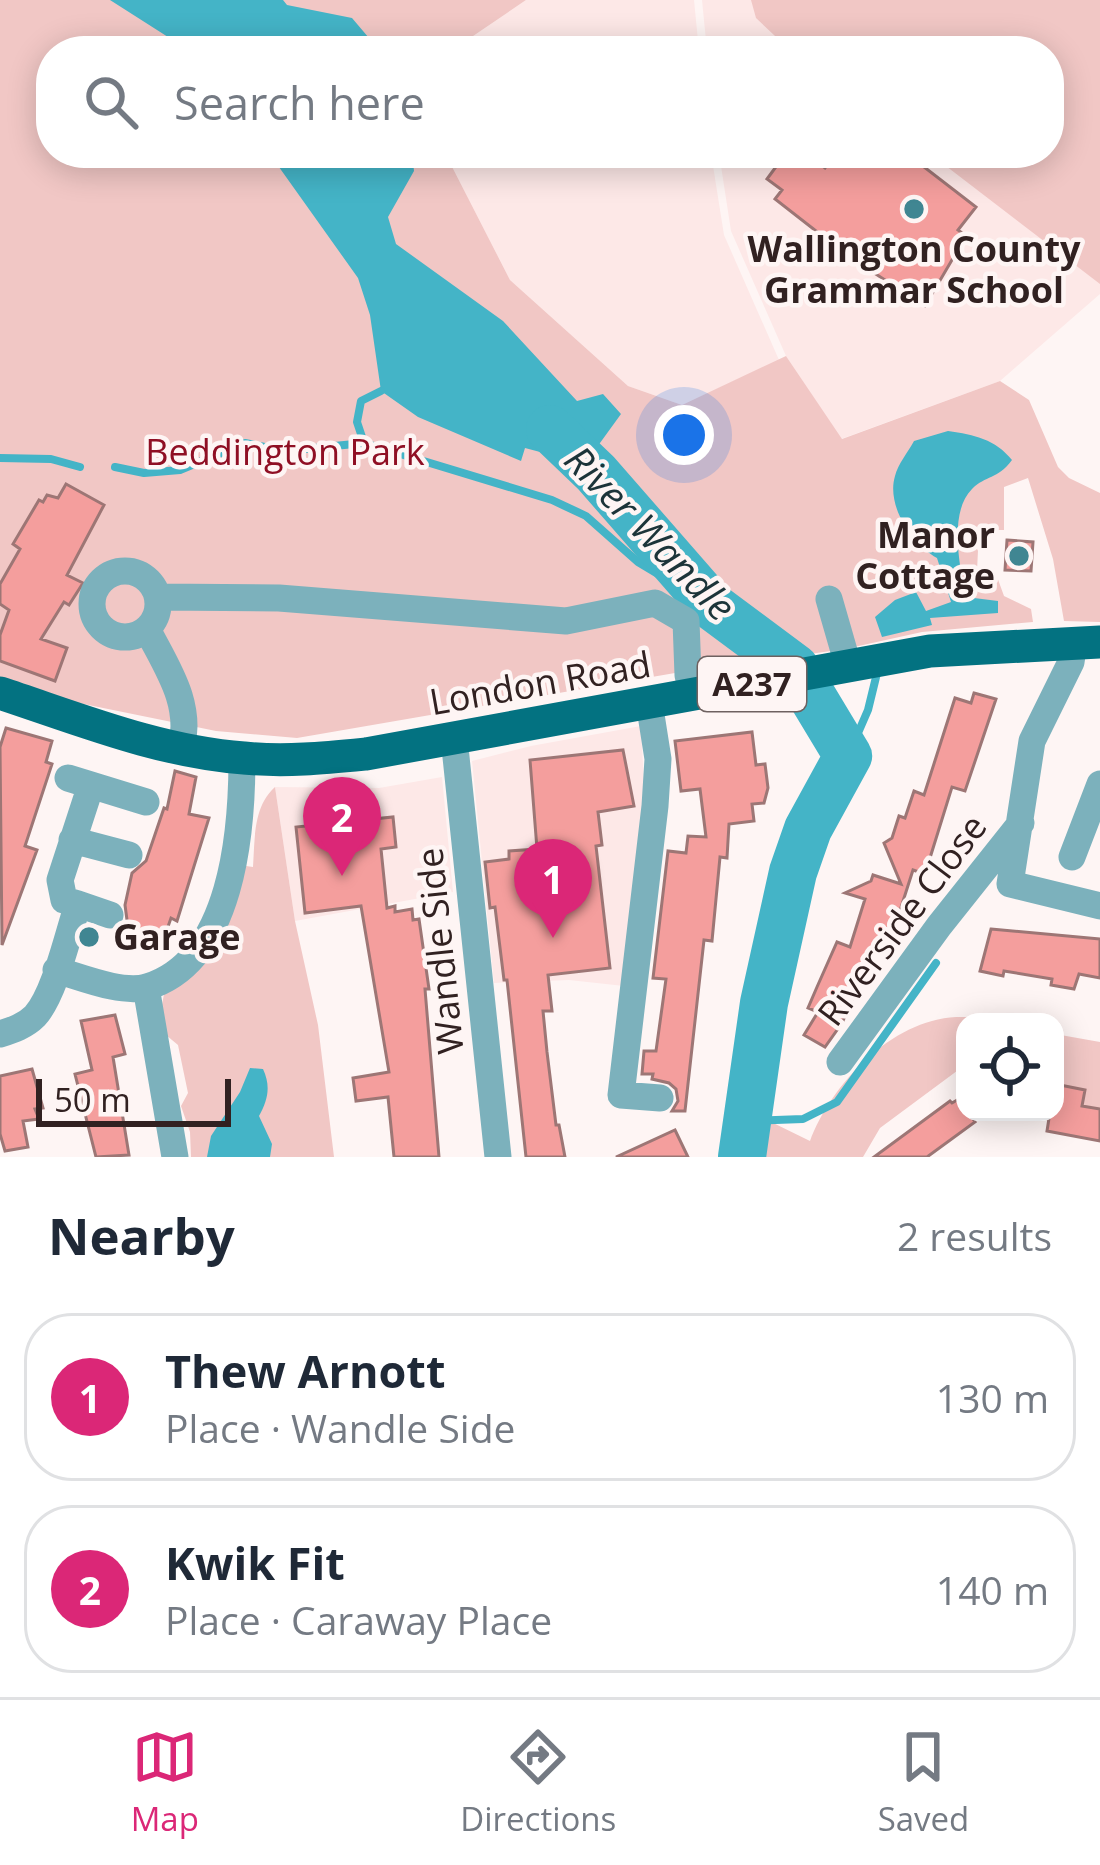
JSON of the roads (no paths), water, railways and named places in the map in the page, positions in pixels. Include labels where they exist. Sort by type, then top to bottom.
[{"type":"main road","name":"London Road","points":[[0,693],[181,749],[285,760],[366,754],[964,647],[1087,642]]},
{"type":"street","points":[[129,570],[148,579],[158,597],[157,615],[147,629],[126,637],[106,631],[94,613],[94,592],[108,575],[129,570]]},
{"type":"street","points":[[158,597],[279,598],[566,621],[655,603],[686,621],[693,696]]},
{"type":"street","points":[[829,599],[864,662]]},
{"type":"street","points":[[147,629],[183,703],[187,728],[181,749]]},
{"type":"street","name":"Riverside Close","points":[[1087,642],[1071,662],[1032,741],[1010,884],[1100,906]]},
{"type":"street","points":[[650,702],[658,759],[655,806],[620,1103],[660,1098]]},
{"type":"street","name":"Wandle Side","points":[[454,738],[498,1157]]},
{"type":"street","points":[[56,970],[111,985],[146,988],[187,959],[218,919],[236,864],[242,758]]},
{"type":"street","points":[[110,915],[64,900],[60,880],[80,782],[146,802]]},
{"type":"street","points":[[1072,857],[1100,784]]},
{"type":"street","name":"Riverside Close","points":[[840,1062],[1021,823]]},
{"type":"street","points":[[72,839],[129,855]]},
{"type":"street","points":[[0,1034],[23,1026],[38,1013],[78,904]]},
{"type":"street","points":[[146,988],[175,1157]]},
{"type":"water","points":[[110,0],[283,0],[287,5],[352,18],[367,36],[166,36]]},
{"type":"water","points":[[280,168],[414,168],[388,217],[396,244],[503,321],[577,401],[603,394],[621,414],[592,454],[596,473],[563,471],[559,457],[525,448],[521,461],[418,417],[381,391],[370,315],[358,278]]},
{"type":"water","points":[[948,431],[984,439],[1012,460],[972,489],[958,526],[966,597],[998,601],[998,613],[930,618],[932,625],[882,637],[875,617],[895,600],[916,592],[926,611],[951,602],[937,558],[903,523],[893,488],[898,467],[914,441]]},
{"type":"water","points":[[250,1068],[263,1069],[267,1081],[259,1116],[272,1144],[270,1157],[207,1157],[211,1136]]},
{"type":"waterway","points":[[364,443],[357,422],[361,401],[381,391]]},
{"type":"waterway","name":"River Wandle","points":[[550,429],[596,473],[713,607],[795,668],[848,756],[808,829],[793,872],[764,1003],[742,1157]]},
{"type":"waterway","points":[[115,467],[144,473],[180,470],[245,443],[285,451],[364,443],[552,500],[586,516],[638,562],[713,607]]},
{"type":"waterway","points":[[0,458],[51,459],[80,467]]},
{"type":"waterway","points":[[848,756],[868,710],[878,669]]},
{"type":"waterway","points":[[748,1121],[803,1119],[837,1102],[936,963]]},
{"type":"place","name":"Wallington County Grammar School","points":[[914,209]]},
{"type":"place","name":"Manor Cottage","points":[[1019,556]]},
{"type":"place","name":"Kwik Fit","points":[[342,876]]},
{"type":"place","name":"Garage","points":[[89,937]]},
{"type":"place","name":"Thew Arnott","points":[[553,938]]},
{"type":"park label","name":"Beddington Park","points":[[285,452]]}]
